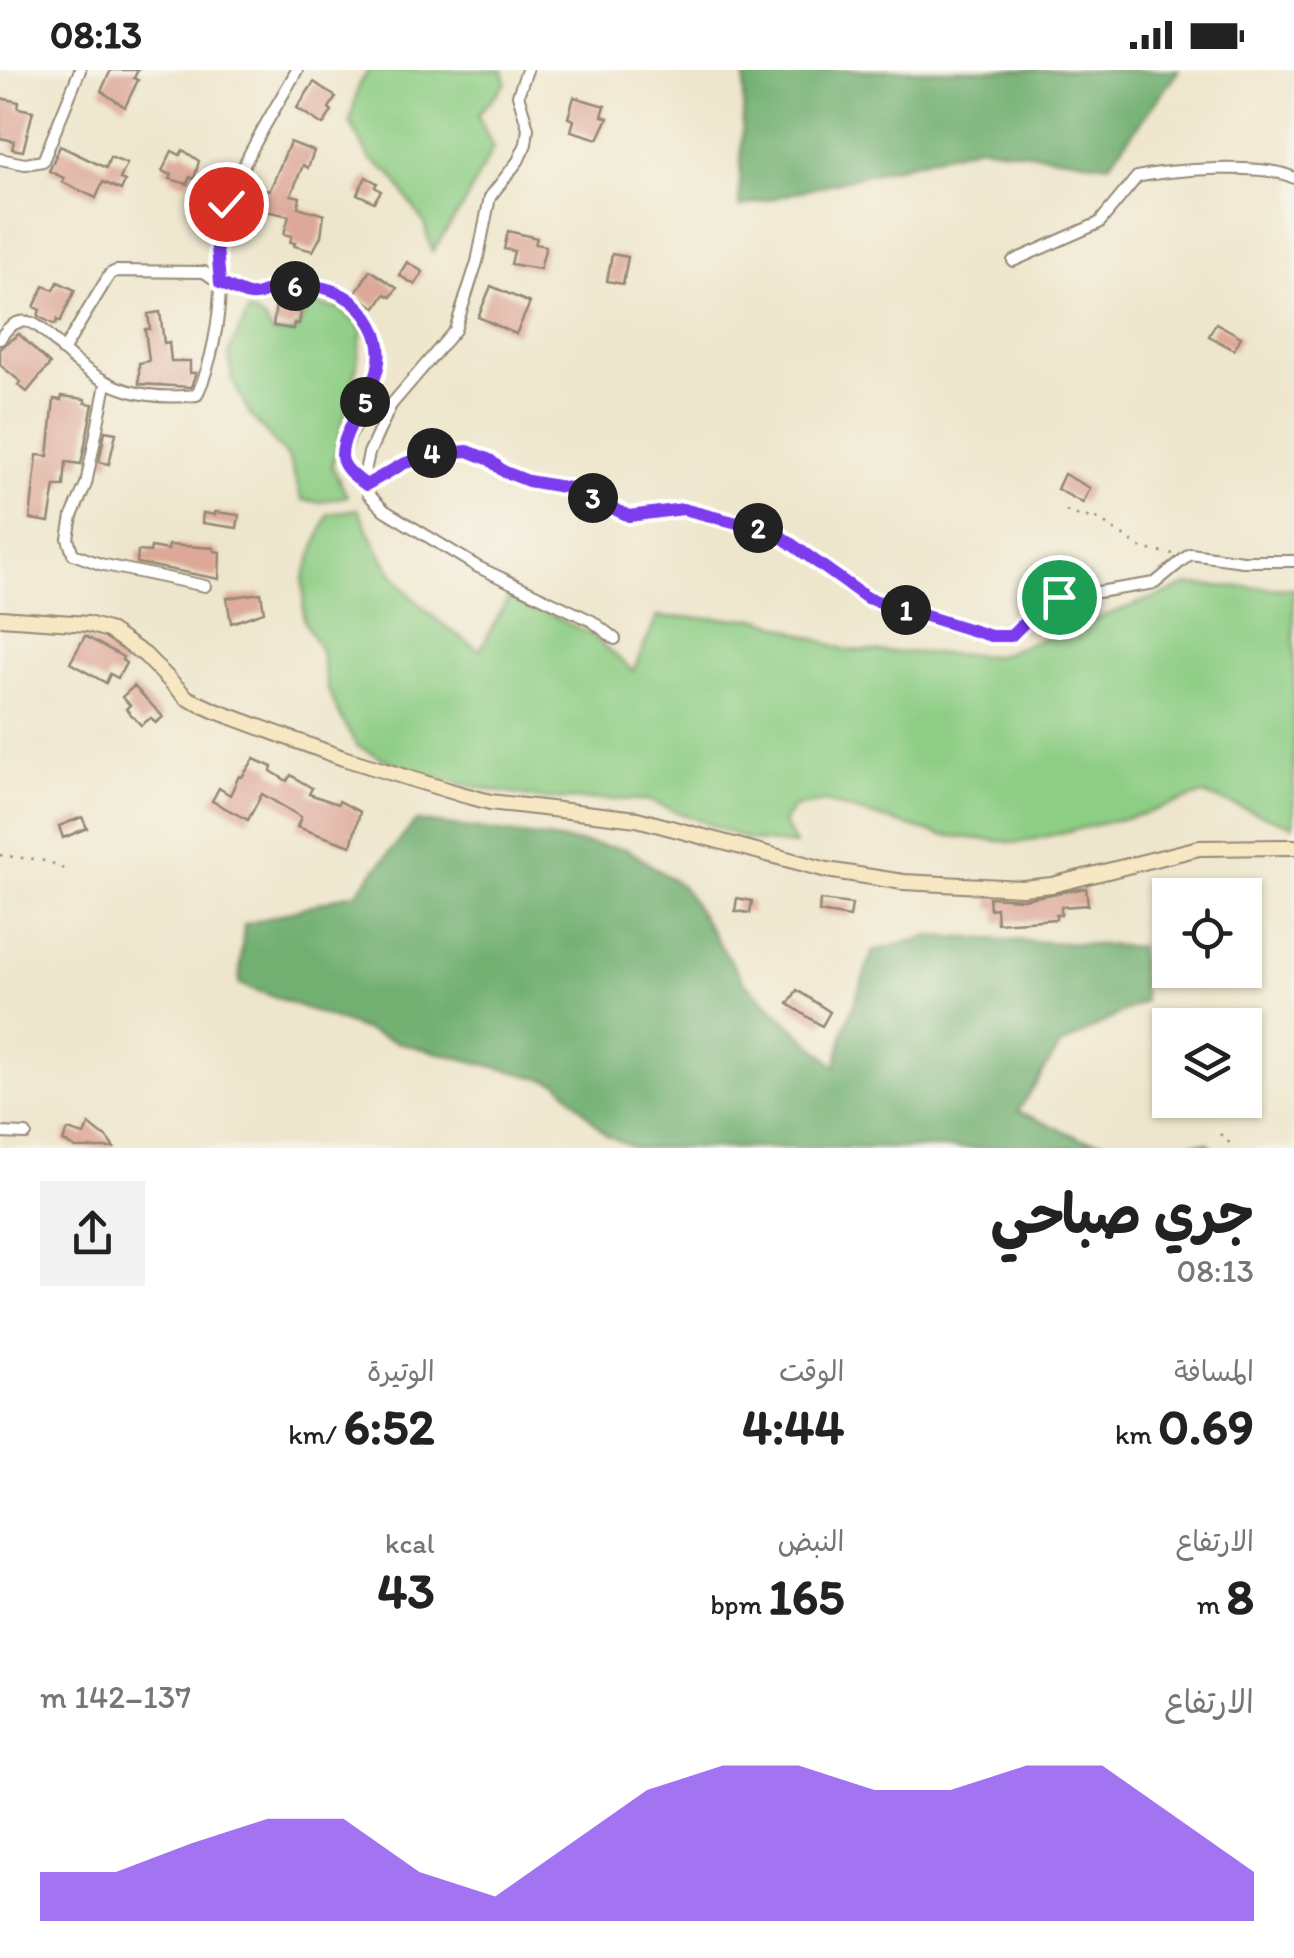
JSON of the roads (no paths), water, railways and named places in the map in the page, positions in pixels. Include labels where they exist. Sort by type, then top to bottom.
[{"type":"main road","points":[[0,618],[88,624],[108,630],[146,655],[187,698],[342,758],[490,802],[637,818],[827,870],[904,882],[1022,888],[1052,885],[1199,848],[1294,847]]},
{"type":"street","points":[[0,159],[25,164],[43,161],[80,70]]},
{"type":"street","points":[[0,338],[17,322],[30,322],[106,384],[162,399],[197,396],[206,377],[220,283],[217,248],[226,204],[297,70]]},
{"type":"street","points":[[526,70],[518,95],[528,128],[526,144],[490,197],[478,262],[455,330],[391,405],[369,452],[364,470],[366,485],[374,502],[400,520],[478,568],[592,621],[615,639]]},
{"type":"street","points":[[1012,261],[1099,223],[1137,177],[1272,169],[1294,178]]},
{"type":"street","points":[[63,350],[110,274],[116,271],[204,272],[254,296],[278,287],[320,285],[348,298],[372,326],[378,354],[374,379],[342,457],[347,468],[366,485]]},
{"type":"street","points":[[106,384],[86,484],[72,516],[68,539],[74,554],[84,560],[205,586]]},
{"type":"street","points":[[366,485],[429,454],[468,451],[490,460],[503,471],[528,481],[569,488],[629,516],[683,509],[776,533],[867,598],[1002,638],[1011,636],[1054,598],[1156,583],[1185,556],[1243,562],[1294,561]]},
{"type":"street","points":[[0,1134],[26,1134]]}]
